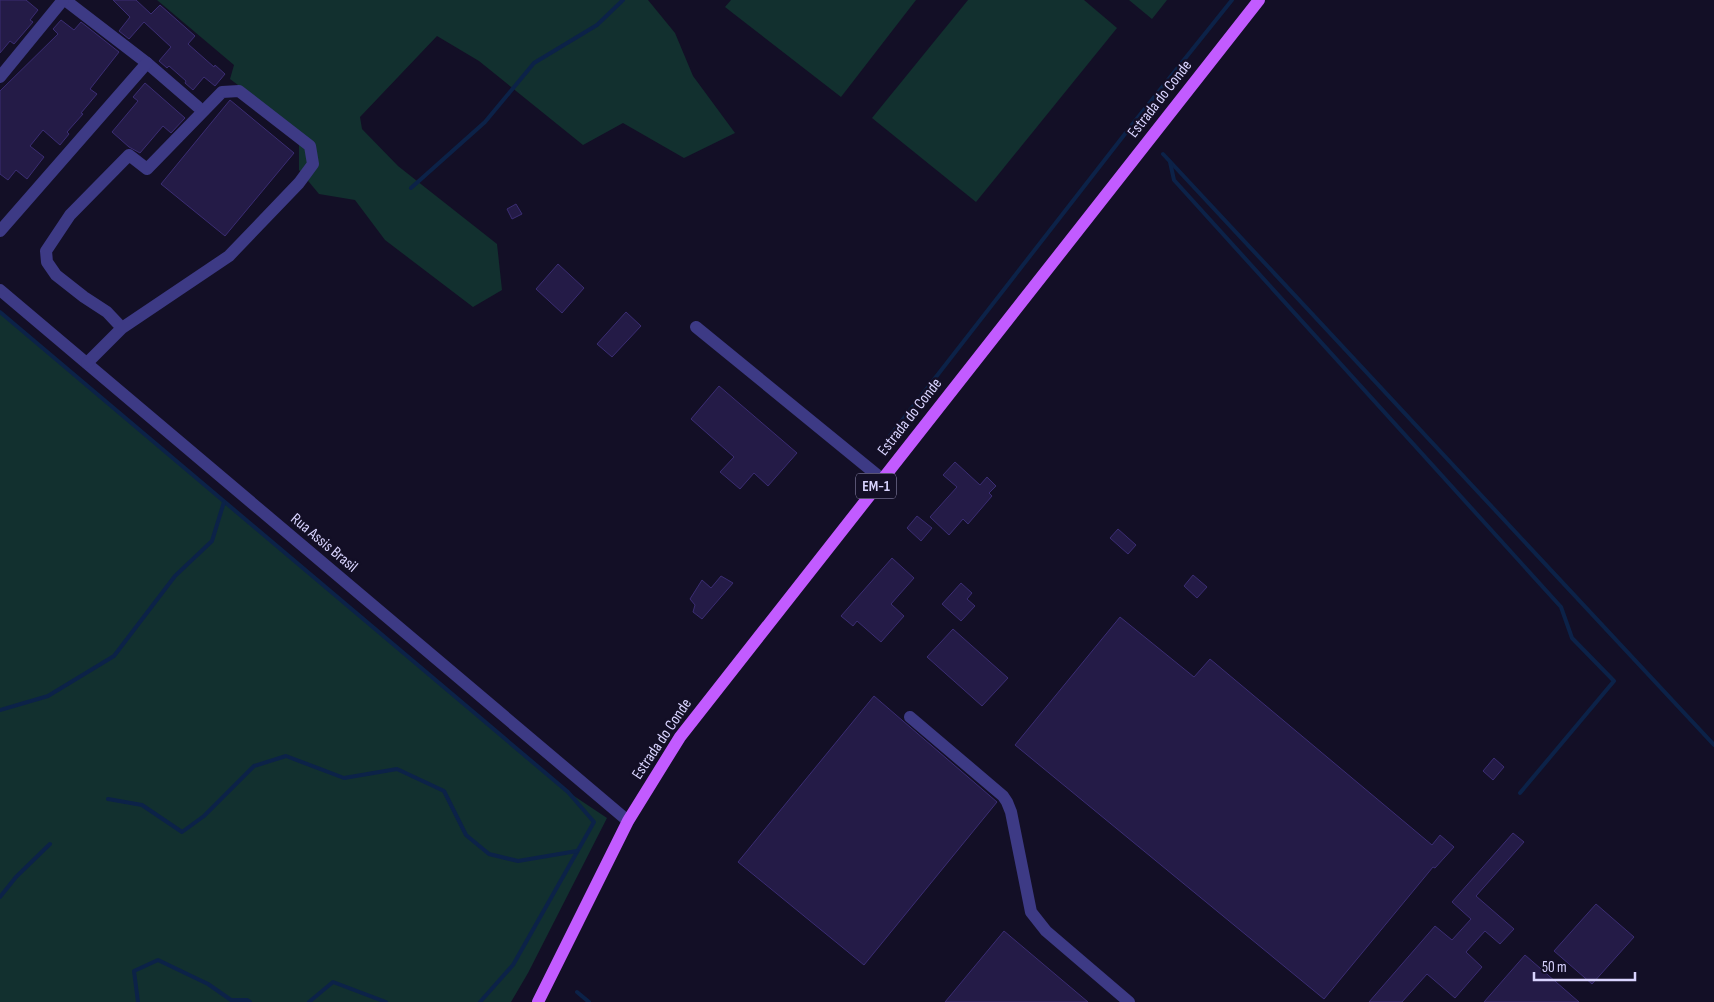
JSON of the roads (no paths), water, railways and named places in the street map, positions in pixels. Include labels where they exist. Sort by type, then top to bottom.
[{"type":"main road","name":"Estrada do Conde","points":[[538,1002],[628,821],[680,737],[1259,0]]},
{"type":"street","points":[[0,77],[64,0],[147,63],[198,107]]},
{"type":"street","points":[[0,231],[147,63]]},
{"type":"street","points":[[87,364],[122,328],[229,256],[299,183],[312,164],[310,146],[239,91],[222,92],[147,169],[129,155],[70,215],[46,251],[46,262],[56,275],[107,312],[122,328]]},
{"type":"street","name":"Rua Assis Brasil","points":[[0,290],[628,821]]},
{"type":"street","points":[[696,328],[882,479]]},
{"type":"street","points":[[910,717],[1008,802],[1031,912],[1046,931],[1129,1002]]},
{"type":"waterway","points":[[411,188],[485,122],[534,63],[597,25],[623,0]]},
{"type":"waterway","points":[[890,436],[1135,121],[1232,0]]},
{"type":"waterway","points":[[1135,121],[1139,130]]},
{"type":"waterway","points":[[1163,154],[1714,745]]},
{"type":"waterway","points":[[1170,162],[1174,180],[1561,607],[1572,638],[1614,681],[1520,793]]},
{"type":"waterway","points":[[0,312],[568,792],[594,822],[513,965],[480,1002]]},
{"type":"waterway","points":[[0,710],[48,696],[114,656],[175,576],[212,541],[224,502]]},
{"type":"waterway","points":[[108,799],[142,805],[182,832],[204,816],[254,766],[286,756],[344,778],[397,769],[444,791],[466,835],[489,854],[518,861],[577,851]]},
{"type":"waterway","points":[[0,897],[16,877],[50,844]]},
{"type":"waterway","points":[[138,1002],[134,971],[158,960],[208,984],[231,1000],[247,1000],[250,1002]]},
{"type":"waterway","points":[[309,1002],[333,982],[386,1002]]},
{"type":"waterway","points":[[577,992],[589,1002]]}]
